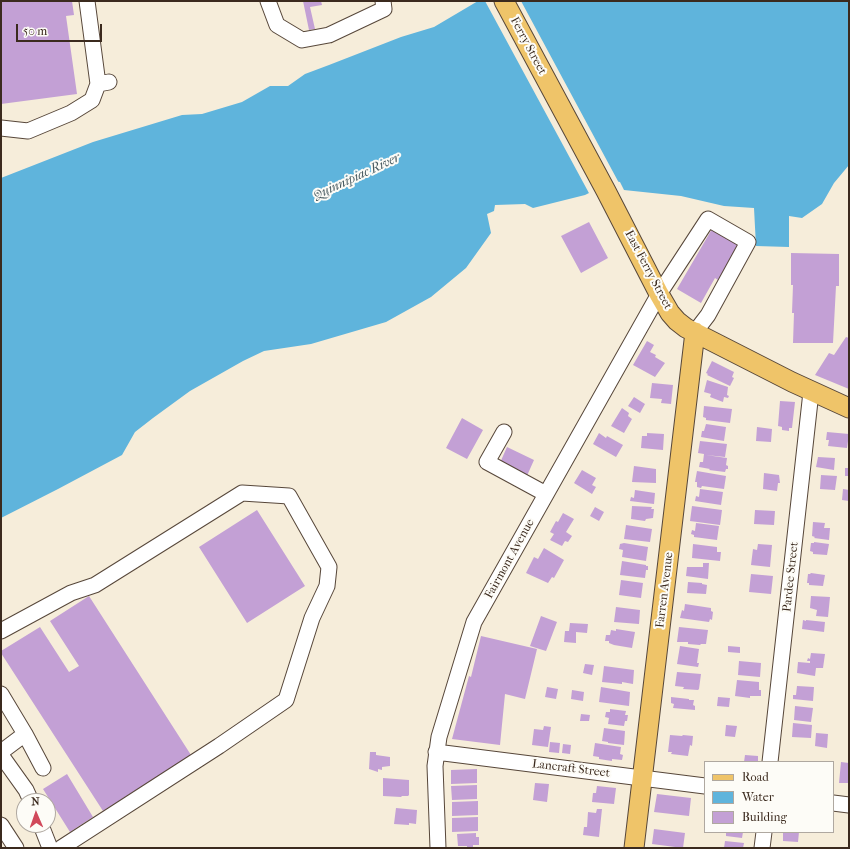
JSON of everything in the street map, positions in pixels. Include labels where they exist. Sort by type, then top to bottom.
[{"type":"main road","name":"Ferry Street","points":[[504,1],[552,90]]},
{"type":"main road","name":"East Ferry Street","points":[[552,90],[659,294],[676,321],[811,392],[849,408]]},
{"type":"main road","name":"Farren Avenue","points":[[634,848],[695,332]]},
{"type":"street","points":[[1,128],[28,131],[71,113],[92,100],[103,83],[87,1]]},
{"type":"street","points":[[268,1],[277,25],[302,40],[329,35],[364,19],[384,9],[383,1]]},
{"type":"street","name":"Fairmont Avenue","points":[[438,848],[435,766],[436,752],[439,737],[474,622],[659,294],[708,219],[748,242],[708,315],[695,332]]},
{"type":"street","name":"Pardee Street","points":[[770,761],[811,392]]},
{"type":"street","points":[[504,432],[487,462],[546,494]]},
{"type":"street","points":[[1,631],[71,593],[95,585],[242,492],[289,496],[329,567],[327,586],[312,618],[286,700],[219,746],[61,848]]},
{"type":"street","points":[[1,694],[43,768]]},
{"type":"street","points":[[1,752],[25,734]]},
{"type":"street","name":"Lancraft Street","points":[[436,752],[704,786]]},
{"type":"street","points":[[1,755],[27,793]]},
{"type":"street","points":[[834,803],[849,805]]},
{"type":"street","points":[[1,825],[16,848]]},
{"type":"street","points":[[44,833],[50,848]]},
{"type":"street","points":[[762,848],[764,833]]},
{"type":"water","name":"Quinnipiac River","points":[[478,1],[849,1],[849,165],[834,183],[822,204],[802,218],[789,216],[789,247],[756,246],[754,208],[724,206],[681,196],[624,190],[620,182],[613,181],[585,195],[533,208],[525,204],[495,205],[494,211],[487,214],[491,233],[466,268],[431,297],[386,322],[311,344],[264,351],[243,361],[190,391],[153,418],[135,432],[122,455],[1,518],[1,178],[93,142],[182,115],[202,114],[242,102],[270,86],[288,86],[305,74],[401,37],[434,27]]},
{"type":"pier","points":[[485,1],[521,1],[619,183],[613,183],[590,195]]},
{"type":"building","points":[[1,1],[72,1],[74,15],[66,16],[77,94],[1,104]]},
{"type":"building","points":[[303,1],[321,1],[322,5],[310,7],[315,29],[309,30]]},
{"type":"building","points":[[589,222],[608,258],[581,273],[561,236]]},
{"type":"building","points":[[712,229],[739,244],[718,280],[715,278],[701,303],[677,289]]},
{"type":"building","points":[[791,253],[839,254],[839,286],[836,286],[833,343],[793,343],[794,313],[792,313],[793,285],[791,285]]},
{"type":"building","points":[[846,337],[849,338],[849,389],[815,375],[829,353],[834,355]]},
{"type":"building","points":[[647,341],[654,345],[650,352],[665,363],[655,377],[633,365]]},
{"type":"building","points":[[712,361],[734,372],[732,377],[734,378],[730,386],[707,375],[708,374],[706,373]]},
{"type":"building","points":[[707,380],[728,387],[728,398],[724,397],[723,402],[710,397],[711,394],[704,392]]},
{"type":"building","points":[[652,383],[673,385],[671,404],[661,403],[662,399],[650,398]]},
{"type":"building","points":[[634,397],[645,404],[640,413],[628,406]]},
{"type":"building","points":[[780,401],[795,402],[792,428],[789,428],[789,431],[782,430],[782,427],[778,426]]},
{"type":"building","points":[[704,406],[732,409],[730,423],[706,420],[706,418],[703,417]]},
{"type":"building","points":[[622,408],[629,413],[628,416],[632,419],[624,433],[611,426]]},
{"type":"building","points":[[462,418],[483,430],[467,459],[446,448]]},
{"type":"building","points":[[706,424],[726,427],[724,441],[701,437],[702,431],[704,431]]},
{"type":"building","points":[[757,427],[772,429],[771,442],[756,441]]},
{"type":"building","points":[[827,432],[849,434],[847,448],[828,446],[829,440],[826,440]]},
{"type":"building","points":[[599,433],[606,438],[607,436],[623,445],[616,457],[593,444]]},
{"type":"building","points":[[647,433],[664,434],[663,450],[641,448],[642,436],[647,436]]},
{"type":"building","points":[[700,441],[727,444],[725,457],[706,455],[727,458],[726,465],[728,466],[728,469],[726,469],[725,472],[699,467],[700,462],[703,462],[704,454],[698,453]]},
{"type":"building","points":[[507,447],[534,460],[526,478],[499,465]]},
{"type":"building","points":[[818,457],[835,458],[834,470],[816,467]]},
{"type":"building","points":[[634,466],[656,469],[656,483],[632,482]]},
{"type":"building","points":[[845,468],[849,468],[849,476],[845,476]]},
{"type":"building","points":[[582,470],[596,478],[592,485],[596,487],[592,494],[574,483]]},
{"type":"building","points":[[697,471],[726,476],[724,489],[702,486],[701,488],[697,487],[697,482],[695,482]]},
{"type":"building","points":[[764,473],[779,475],[780,483],[778,483],[777,491],[763,489]]},
{"type":"building","points":[[821,475],[837,476],[835,490],[820,489]]},
{"type":"building","points":[[700,489],[723,492],[721,505],[695,501],[696,496],[699,497]]},
{"type":"building","points":[[843,489],[849,490],[849,501],[842,500]]},
{"type":"building","points":[[635,490],[655,493],[654,504],[630,501],[631,497],[634,498]]},
{"type":"building","points":[[632,506],[652,507],[651,509],[654,509],[653,518],[646,519],[645,521],[631,519]]},
{"type":"building","points":[[692,506],[722,510],[720,525],[690,521]]},
{"type":"building","points":[[595,507],[604,512],[599,521],[590,516]]},
{"type":"building","points":[[257,510],[305,586],[247,623],[199,547]]},
{"type":"building","points":[[755,510],[775,511],[774,525],[754,524]]},
{"type":"building","points":[[563,513],[574,519],[566,532],[572,536],[568,542],[565,541],[562,546],[550,540],[554,534],[550,532],[556,521],[558,522]]},
{"type":"building","points":[[813,522],[825,523],[824,528],[830,528],[829,540],[814,538],[815,537],[812,536]]},
{"type":"building","points":[[696,523],[719,526],[717,540],[694,537],[694,535],[691,534],[692,530],[695,531]]},
{"type":"building","points":[[626,525],[652,529],[650,542],[624,539]]},
{"type":"building","points":[[624,543],[648,547],[646,561],[622,557],[623,550],[619,549],[620,544]]},
{"type":"building","points":[[811,543],[829,544],[827,555],[813,554],[813,552],[810,551]]},
{"type":"building","points":[[693,544],[717,547],[717,552],[721,552],[720,561],[692,558]]},
{"type":"building","points":[[758,544],[772,545],[770,567],[751,565],[753,549],[757,550]]},
{"type":"building","points":[[544,548],[564,560],[554,578],[552,577],[548,583],[526,573],[534,557],[538,559]]},
{"type":"building","points":[[622,561],[648,566],[645,578],[620,575]]},
{"type":"building","points":[[703,563],[709,563],[708,579],[686,576],[687,567],[703,567]]},
{"type":"building","points":[[751,574],[773,576],[771,594],[749,592]]},
{"type":"building","points":[[808,574],[825,575],[823,586],[809,585],[809,583],[807,583]]},
{"type":"building","points":[[621,580],[643,583],[641,598],[619,595]]},
{"type":"building","points":[[688,582],[707,585],[706,594],[687,593]]},
{"type":"building","points":[[89,596],[191,755],[103,811],[1,653],[1,651],[40,627],[69,672],[79,666],[50,621]]},
{"type":"building","points":[[811,596],[830,597],[828,617],[816,616],[817,610],[810,608]]},
{"type":"building","points":[[685,604],[711,608],[711,611],[713,612],[712,620],[710,619],[709,622],[680,618],[682,610],[684,611]]},
{"type":"building","points":[[616,607],[640,610],[639,624],[614,622]]},
{"type":"building","points":[[541,616],[557,622],[546,651],[530,646]]},
{"type":"building","points":[[803,620],[825,622],[824,632],[802,629]]},
{"type":"building","points":[[570,623],[588,624],[587,633],[576,632],[576,643],[564,642],[565,631],[569,631]]},
{"type":"building","points":[[679,627],[708,630],[706,644],[700,645],[688,644],[688,642],[677,642]]},
{"type":"building","points":[[616,629],[635,632],[632,648],[614,645],[609,643],[609,641],[605,641],[606,635],[610,635],[611,630],[616,631]]},
{"type":"building","points":[[481,636],[537,649],[525,699],[505,694],[500,745],[452,739],[469,676],[471,677]]},
{"type":"building","points":[[680,646],[699,649],[697,663],[699,663],[698,667],[677,664]]},
{"type":"building","points":[[728,646],[740,647],[740,653],[728,652]]},
{"type":"building","points":[[811,653],[825,654],[823,668],[816,668],[815,676],[797,673],[798,662],[810,663],[810,661],[807,661],[808,658],[810,659]]},
{"type":"building","points":[[739,661],[761,663],[760,677],[738,675]]},
{"type":"building","points":[[585,664],[594,665],[592,675],[583,673]]},
{"type":"building","points":[[604,666],[634,670],[633,684],[622,682],[622,684],[602,682]]},
{"type":"building","points":[[677,672],[701,674],[699,689],[683,689],[684,687],[675,686]]},
{"type":"building","points":[[737,680],[759,682],[761,696],[750,696],[750,698],[735,696]]},
{"type":"building","points":[[797,686],[814,687],[813,701],[793,699],[793,695],[796,695]]},
{"type":"building","points":[[547,687],[558,689],[556,699],[545,697]]},
{"type":"building","points":[[601,687],[630,692],[629,706],[599,702]]},
{"type":"building","points":[[572,690],[584,692],[583,701],[571,699]]},
{"type":"building","points":[[671,697],[694,700],[693,705],[695,706],[695,710],[673,708],[674,704],[671,703]]},
{"type":"building","points":[[718,697],[730,698],[729,707],[717,706]]},
{"type":"building","points":[[795,706],[813,708],[811,722],[794,720]]},
{"type":"building","points":[[610,709],[626,711],[625,715],[628,715],[624,726],[608,724],[609,718],[605,717],[606,712],[610,712]]},
{"type":"building","points":[[581,714],[590,715],[589,721],[580,721]]},
{"type":"building","points":[[793,723],[812,725],[811,738],[792,737]]},
{"type":"building","points":[[726,725],[737,726],[735,737],[725,736]]},
{"type":"building","points":[[544,726],[551,727],[548,747],[532,745],[534,729],[543,730]]},
{"type":"building","points":[[604,728],[625,731],[624,745],[602,741]]},
{"type":"building","points":[[816,733],[828,734],[827,748],[815,746]]},
{"type":"building","points":[[670,735],[693,736],[692,746],[690,745],[688,756],[671,754],[672,752],[668,752]]},
{"type":"building","points":[[550,742],[560,743],[559,753],[549,752]]},
{"type":"building","points":[[595,743],[621,747],[620,754],[623,755],[622,760],[612,759],[612,761],[599,759],[599,757],[593,756]]},
{"type":"building","points":[[563,744],[571,745],[570,754],[562,753]]},
{"type":"building","points":[[370,752],[376,752],[376,755],[390,757],[390,766],[382,767],[382,770],[378,769],[378,772],[369,769]]},
{"type":"building","points":[[745,755],[758,756],[758,761],[744,761]]},
{"type":"building","points":[[841,762],[849,763],[849,783],[839,783]]},
{"type":"building","points":[[477,769],[477,783],[451,784],[451,770]]},
{"type":"building","points":[[67,774],[93,817],[70,832],[56,810],[56,793],[46,793],[43,789]]},
{"type":"building","points":[[383,778],[409,780],[409,795],[401,797],[383,796]]},
{"type":"building","points":[[535,783],[549,784],[547,802],[533,800]]},
{"type":"building","points":[[477,785],[477,799],[452,800],[451,786]]},
{"type":"building","points":[[597,786],[616,788],[614,804],[592,802],[593,793],[596,793]]},
{"type":"building","points":[[657,794],[691,798],[689,816],[654,812]]},
{"type":"building","points":[[478,801],[478,815],[452,816],[452,802]]},
{"type":"building","points":[[396,808],[417,810],[416,824],[394,824]]},
{"type":"building","points":[[597,809],[602,809],[599,837],[583,835],[584,827],[587,827],[588,812],[596,813]]},
{"type":"building","points":[[478,817],[478,831],[452,832],[452,818]]},
{"type":"building","points":[[654,829],[685,833],[683,848],[652,844]]},
{"type":"building","points":[[476,833],[476,837],[479,837],[479,845],[473,845],[473,847],[467,848],[467,846],[458,846],[457,834]]},
{"type":"building","points":[[726,833],[743,833],[742,838],[726,836]]},
{"type":"building","points":[[783,833],[799,833],[798,842],[783,841]]},
{"type":"building","points":[[725,841],[744,843],[743,848],[724,848]]}]
